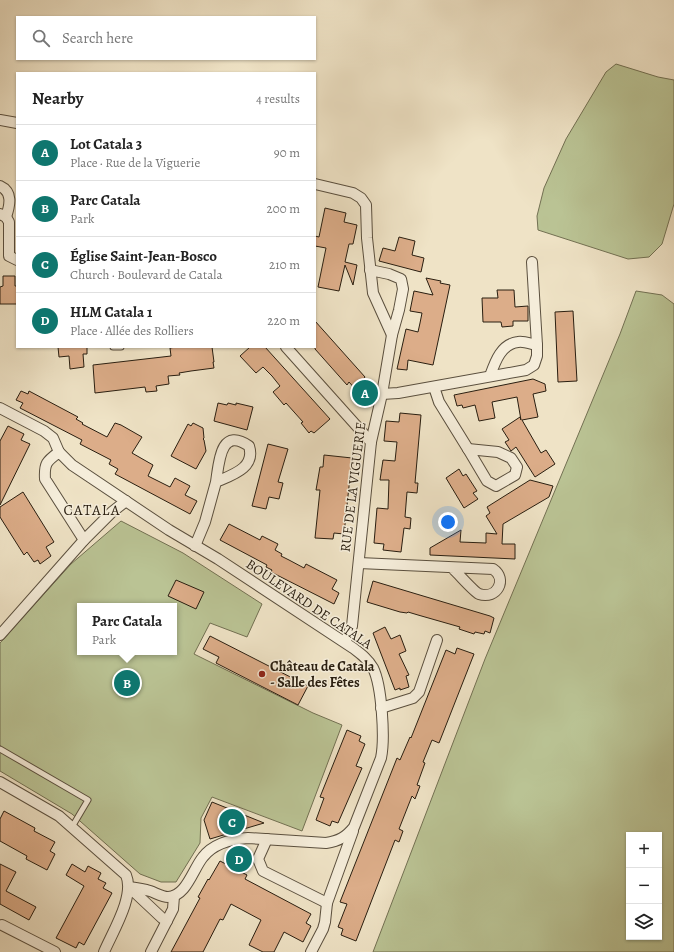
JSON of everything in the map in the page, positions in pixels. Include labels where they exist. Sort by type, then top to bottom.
[{"type":"street","points":[[0,120],[16,123]]},
{"type":"street","points":[[316,184],[352,193],[361,198],[366,205],[367,238],[373,293],[392,335]]},
{"type":"street","points":[[0,186],[6,189],[10,201],[3,215],[10,222],[9,258]]},
{"type":"street","points":[[382,394],[434,387],[526,370],[534,365],[537,356],[537,345],[532,262]]},
{"type":"street","name":"RUE DE LA VIGUERIE","points":[[345,642],[352,626],[371,442],[382,394],[392,335],[403,289],[401,280],[389,274],[370,270]]},
{"type":"street","points":[[490,376],[495,362],[506,345],[518,342],[537,345]]},
{"type":"street","points":[[287,348],[371,442]]},
{"type":"street","points":[[434,387],[439,402],[487,481],[496,486],[515,476],[517,467],[510,458],[498,452],[468,449]]},
{"type":"street","name":"BOULEVARD DE CATALA","points":[[0,408],[44,431],[53,438],[59,452],[72,465],[169,530],[345,642],[362,654],[373,668],[381,708],[384,737],[381,758],[354,827],[348,835],[335,842],[237,839],[209,851],[203,857],[183,890],[174,896]]},
{"type":"street","points":[[59,452],[48,460],[44,469],[45,479],[84,540]]},
{"type":"street","points":[[195,546],[205,522],[216,482]]},
{"type":"street","points":[[0,635],[84,540],[112,512],[126,501]]},
{"type":"street","points":[[359,564],[452,568]]},
{"type":"street","points":[[381,708],[413,698],[419,692],[437,640]]},
{"type":"street","points":[[0,782],[59,816],[126,875],[129,887],[127,902],[104,952]]},
{"type":"street","points":[[311,952],[323,929],[327,903],[354,827]]},
{"type":"street","points":[[267,839],[258,859],[263,871],[327,903]]},
{"type":"street","points":[[129,887],[142,888],[163,896],[174,896],[172,910],[150,952]]},
{"type":"street","points":[[129,887],[167,921]]},
{"type":"street","points":[[1,925],[55,952]]},
{"type":"lane","points":[[0,749],[88,800],[72,827]]},
{"type":"green space","points":[[616,64],[658,77],[674,80],[674,204],[662,244],[649,257],[628,259],[538,230],[537,216],[544,188],[566,139],[606,72]]},
{"type":"green space","points":[[636,291],[662,295],[674,304],[674,952],[373,952],[485,659],[620,334]]},
{"type":"green space","points":[[121,521],[183,553],[262,604],[247,637],[210,623],[194,654],[313,713],[342,725],[302,831],[212,797],[201,818],[200,843],[176,882],[161,882],[140,874],[72,814],[0,771],[0,643],[71,564]]},
{"type":"building","points":[[325,208],[346,213],[344,222],[357,225],[353,244],[349,244],[345,262],[357,265],[353,285],[345,265],[339,291],[318,287],[326,248],[316,246],[316,236],[319,237]]},
{"type":"building","points":[[399,237],[415,241],[412,255],[424,258],[421,272],[379,261],[383,248],[395,251]]},
{"type":"building","points":[[3,276],[15,276],[16,304],[0,304],[0,287],[3,286]]},
{"type":"building","points":[[426,278],[441,281],[440,283],[450,285],[433,365],[408,360],[407,370],[397,369],[406,329],[418,332],[420,323],[422,313],[410,311],[414,291],[433,295]]},
{"type":"building","points":[[497,290],[514,290],[515,307],[528,306],[528,321],[513,321],[513,326],[502,327],[501,322],[483,322],[482,298],[498,298]]},
{"type":"building","points":[[573,311],[577,381],[558,382],[555,312]]},
{"type":"building","points":[[316,322],[365,377],[362,381],[364,384],[357,391],[349,382],[347,385],[315,349]]},
{"type":"building","points":[[58,348],[87,348],[87,354],[83,354],[84,367],[70,369],[69,356],[59,357]]},
{"type":"building","points":[[170,348],[212,348],[214,368],[168,376],[169,384],[156,386],[157,391],[146,392],[145,387],[95,393],[93,365],[171,356]]},
{"type":"building","points":[[249,348],[266,348],[330,419],[314,433],[311,431],[309,433],[301,423],[303,422],[286,403],[284,405],[273,392],[280,386],[272,376],[263,367],[256,373],[240,356]]},
{"type":"building","points":[[533,379],[545,384],[546,391],[533,394],[538,417],[522,420],[541,453],[546,450],[555,464],[535,477],[516,447],[511,451],[505,442],[509,440],[502,429],[520,417],[521,420],[517,397],[492,402],[495,418],[479,421],[475,405],[463,408],[462,405],[457,406],[454,395]]},
{"type":"building","points":[[21,391],[28,394],[29,391],[78,417],[76,419],[83,423],[82,424],[107,437],[115,423],[142,437],[132,453],[153,465],[148,476],[170,487],[175,478],[190,486],[185,495],[197,501],[190,514],[115,474],[118,469],[109,464],[111,460],[80,444],[82,440],[20,408],[23,403],[16,400]]},
{"type":"building","points":[[218,403],[236,405],[236,403],[253,407],[247,430],[214,421]]},
{"type":"building","points":[[400,413],[421,415],[415,483],[418,483],[417,493],[407,492],[405,517],[411,518],[410,529],[404,528],[401,552],[383,550],[384,544],[374,543],[377,508],[388,509],[389,480],[380,480],[383,460],[395,461],[397,442],[384,441],[386,421],[399,422]]},
{"type":"building","points":[[193,423],[203,428],[203,439],[206,451],[196,469],[171,456],[188,424],[191,426]]},
{"type":"building","points":[[8,426],[24,434],[21,440],[30,444],[0,505],[0,441]]},
{"type":"building","points":[[268,444],[288,449],[278,482],[283,483],[279,499],[269,497],[266,509],[252,506]]},
{"type":"building","points":[[324,455],[352,458],[344,534],[334,533],[333,539],[315,538],[320,490],[316,490],[320,467],[323,467]]},
{"type":"building","points":[[459,469],[463,476],[466,474],[477,491],[473,493],[478,499],[464,508],[446,478]]},
{"type":"building","points":[[530,480],[553,486],[549,497],[503,524],[502,544],[515,544],[515,559],[430,555],[430,548],[461,530],[460,542],[486,543],[486,533],[497,534],[486,516],[490,513],[487,507]]},
{"type":"building","points":[[23,492],[54,542],[46,547],[51,556],[40,564],[38,560],[34,562],[27,552],[24,555],[0,517],[0,507]]},
{"type":"building","points":[[229,524],[260,540],[262,536],[278,544],[275,550],[282,554],[281,556],[304,568],[306,564],[337,580],[332,589],[339,593],[334,604],[271,572],[272,570],[266,567],[267,565],[220,540]]},
{"type":"building","points":[[176,580],[204,592],[196,609],[168,596]]},
{"type":"building","points":[[373,581],[490,616],[494,618],[490,633],[485,631],[484,634],[475,632],[474,634],[459,629],[460,627],[367,602]]},
{"type":"building","points":[[385,627],[391,639],[400,635],[406,651],[399,654],[409,675],[406,676],[409,687],[400,690],[400,688],[395,690],[373,633]]},
{"type":"building","name":"Château de Catala - Salle des Fêtes","points":[[210,636],[308,686],[298,705],[216,663],[219,657],[203,649]]},
{"type":"building","points":[[457,648],[474,654],[439,743],[432,740],[423,762],[425,763],[417,785],[420,786],[415,799],[412,796],[399,829],[403,831],[399,842],[395,840],[356,941],[341,935],[343,929],[338,927],[347,904],[340,902],[397,758],[400,760],[410,737],[411,738],[446,650],[455,654]]},
{"type":"building","points":[[347,730],[361,736],[359,741],[365,744],[356,766],[362,768],[338,823],[332,821],[330,826],[316,820],[324,798],[320,797]]},
{"type":"building","points":[[212,802],[264,823],[210,839],[204,820]]},
{"type":"building","points":[[4,811],[35,828],[34,831],[55,842],[50,851],[55,854],[47,870],[26,859],[27,856],[0,841],[0,819]]},
{"type":"building","points":[[220,861],[247,875],[245,879],[311,914],[306,923],[311,926],[303,942],[284,932],[274,952],[263,952],[249,945],[261,920],[231,904],[223,920],[220,919],[203,952],[171,952],[200,898],[198,897]]},
{"type":"building","points":[[0,864],[16,872],[6,891],[36,907],[29,920],[0,904]]},
{"type":"building","points":[[72,864],[85,872],[88,866],[101,873],[98,879],[106,883],[103,888],[112,893],[84,945],[79,942],[76,948],[56,938],[84,886],[66,875]]},
{"type":"place","name":"Lot Catala 3","points":[[365,393]]},
{"type":"place","name":"Château de Catala - Salle des Fêtes","points":[[262,674]]},
{"type":"place","name":"Parc Catala","points":[[127,683]]},
{"type":"place","name":"Église Saint-Jean-Bosco","points":[[232,822]]},
{"type":"place","name":"HLM Catala 1","points":[[239,859]]},
{"type":"district","name":"CATALA","points":[[92,510]]}]
